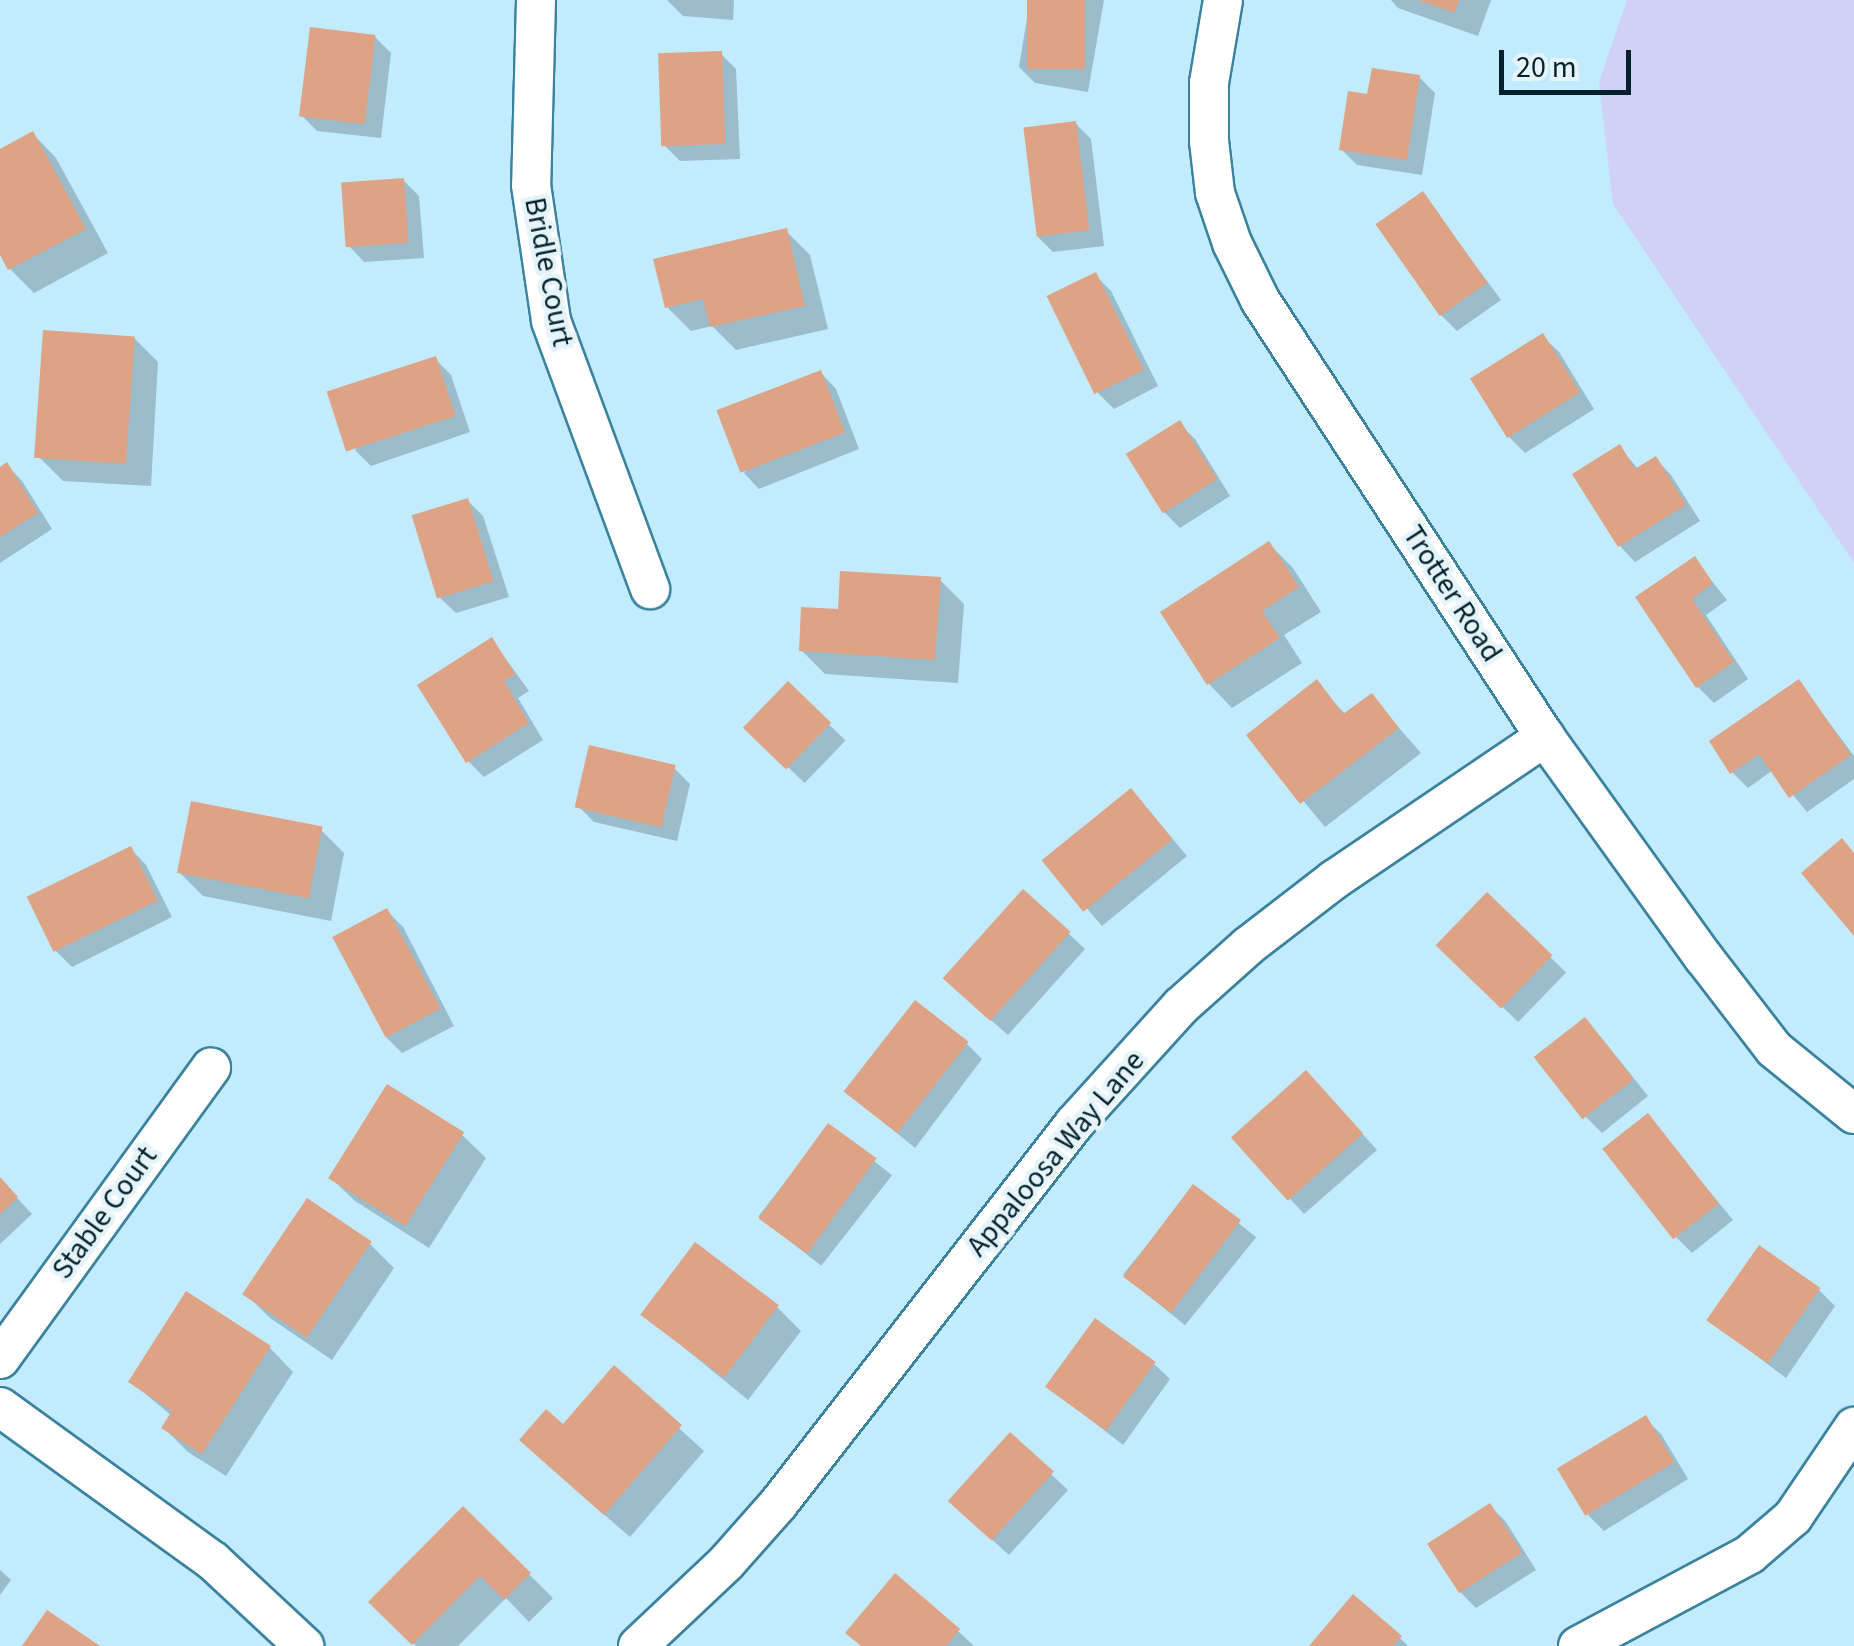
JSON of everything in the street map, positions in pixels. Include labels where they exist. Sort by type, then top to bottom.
[{"type":"street","name":"Bridle Court","points":[[536,0],[531,186],[548,302],[583,416],[650,589]]},
{"type":"street","name":"Trotter Road","points":[[1222,0],[1209,82],[1209,141],[1216,194],[1232,243],[1260,300],[1545,737],[1774,1049],[1854,1114]]},
{"type":"street","name":"Appaloosa Way Lane","points":[[638,1646],[726,1563],[779,1502],[1074,1124],[1181,1006],[1248,946],[1334,879],[1545,737]]},
{"type":"street","name":"Stable Court","points":[[0,1359],[211,1067]]},
{"type":"street","points":[[0,1407],[213,1562],[304,1646]]},
{"type":"street","points":[[1578,1646],[1750,1554],[1793,1518],[1854,1427]]},
{"type":"shaded area","points":[[1627,0],[1854,0],[1854,563],[1613,204],[1599,82]]},
{"type":"building","points":[[1027,0],[1085,0],[1085,69],[1027,69]]},
{"type":"building","points":[[1418,0],[1459,0],[1455,13]]},
{"type":"building","points":[[310,27],[376,35],[365,124],[299,116]]},
{"type":"building","points":[[722,51],[725,144],[661,146],[658,53]]},
{"type":"building","points":[[1372,68],[1420,75],[1407,160],[1339,150],[1348,91],[1367,94]]},
{"type":"building","points":[[1076,121],[1089,230],[1037,237],[1023,127]]},
{"type":"building","points":[[33,131],[86,229],[8,270],[0,255],[0,149]]},
{"type":"building","points":[[404,178],[409,243],[346,247],[341,182]]},
{"type":"building","points":[[1423,191],[1487,283],[1440,316],[1375,224]]},
{"type":"building","points":[[787,228],[805,306],[710,327],[703,299],[665,308],[653,259]]},
{"type":"building","points":[[1096,272],[1144,370],[1094,394],[1047,296]]},
{"type":"building","points":[[43,330],[135,336],[126,464],[34,458]]},
{"type":"building","points":[[1543,333],[1580,392],[1507,438],[1470,379]]},
{"type":"building","points":[[436,356],[455,416],[346,451],[327,392]]},
{"type":"building","points":[[821,370],[845,433],[740,473],[716,410]]},
{"type":"building","points":[[1180,420],[1217,479],[1163,513],[1126,454]]},
{"type":"building","points":[[1620,444],[1635,469],[1656,456],[1686,505],[1618,547],[1572,474]]},
{"type":"building","points":[[7,462],[38,513],[0,537],[0,467]]},
{"type":"building","points":[[468,498],[493,581],[437,598],[412,515]]},
{"type":"building","points":[[1269,541],[1299,587],[1262,611],[1280,638],[1207,685],[1160,612]]},
{"type":"building","points":[[1695,556],[1713,583],[1692,599],[1734,662],[1696,688],[1635,597]]},
{"type":"building","points":[[840,571],[941,577],[935,660],[799,651],[801,607],[838,609]]},
{"type":"building","points":[[492,637],[515,674],[504,681],[529,723],[466,763],[417,685]]},
{"type":"building","points":[[1317,679],[1343,714],[1372,693],[1399,728],[1300,804],[1246,735]]},
{"type":"building","points":[[1799,679],[1851,755],[1789,798],[1759,754],[1730,774],[1709,741]]},
{"type":"building","points":[[788,681],[831,723],[786,769],[743,728]]},
{"type":"building","points":[[589,745],[676,765],[661,827],[575,807]]},
{"type":"building","points":[[1131,788],[1173,839],[1083,912],[1042,860]]},
{"type":"building","points":[[191,801],[323,827],[309,898],[177,873]]},
{"type":"building","points":[[1842,838],[1854,853],[1854,936],[1801,873]]},
{"type":"building","points":[[131,846],[158,901],[53,952],[27,897]]},
{"type":"building","points":[[1023,889],[1071,932],[990,1021],[943,978]]},
{"type":"building","points":[[1487,892],[1552,955],[1501,1008],[1436,945]]},
{"type":"building","points":[[387,908],[441,1009],[386,1038],[332,937]]},
{"type":"building","points":[[915,1000],[969,1042],[897,1133],[844,1091]]},
{"type":"building","points":[[1585,1017],[1634,1079],[1582,1119],[1534,1057]]},
{"type":"building","points":[[1306,1070],[1363,1133],[1288,1201],[1231,1138]]},
{"type":"building","points":[[387,1084],[464,1132],[405,1226],[328,1178]]},
{"type":"building","points":[[1648,1113],[1719,1204],[1673,1239],[1602,1149]]},
{"type":"building","points":[[828,1123],[877,1158],[807,1254],[759,1218]]},
{"type":"building","points":[[0,1177],[18,1197],[0,1214]]},
{"type":"building","points":[[1193,1184],[1241,1220],[1171,1313],[1123,1277]]},
{"type":"building","points":[[307,1198],[372,1242],[307,1338],[242,1294]]},
{"type":"building","points":[[695,1242],[779,1305],[724,1378],[640,1315]]},
{"type":"building","points":[[1759,1245],[1820,1288],[1768,1363],[1706,1320]]},
{"type":"building","points":[[186,1291],[271,1346],[202,1454],[161,1428],[172,1411],[128,1382]]},
{"type":"building","points":[[1095,1318],[1156,1362],[1106,1431],[1045,1387]]},
{"type":"building","points":[[614,1365],[682,1425],[604,1515],[519,1440],[546,1409],[563,1424]]},
{"type":"building","points":[[1646,1415],[1674,1462],[1585,1516],[1557,1469]]},
{"type":"building","points":[[1010,1432],[1054,1471],[992,1541],[948,1501]]},
{"type":"building","points":[[1490,1503],[1522,1552],[1459,1593],[1427,1544]]},
{"type":"building","points":[[463,1506],[531,1573],[504,1600],[480,1576],[412,1645],[368,1602]]},
{"type":"building","points":[[895,1573],[960,1629],[946,1646],[861,1646],[845,1633]]},
{"type":"building","points":[[1353,1594],[1402,1636],[1393,1646],[1309,1646]]},
{"type":"building","points":[[47,1610],[100,1646],[22,1646]]}]
